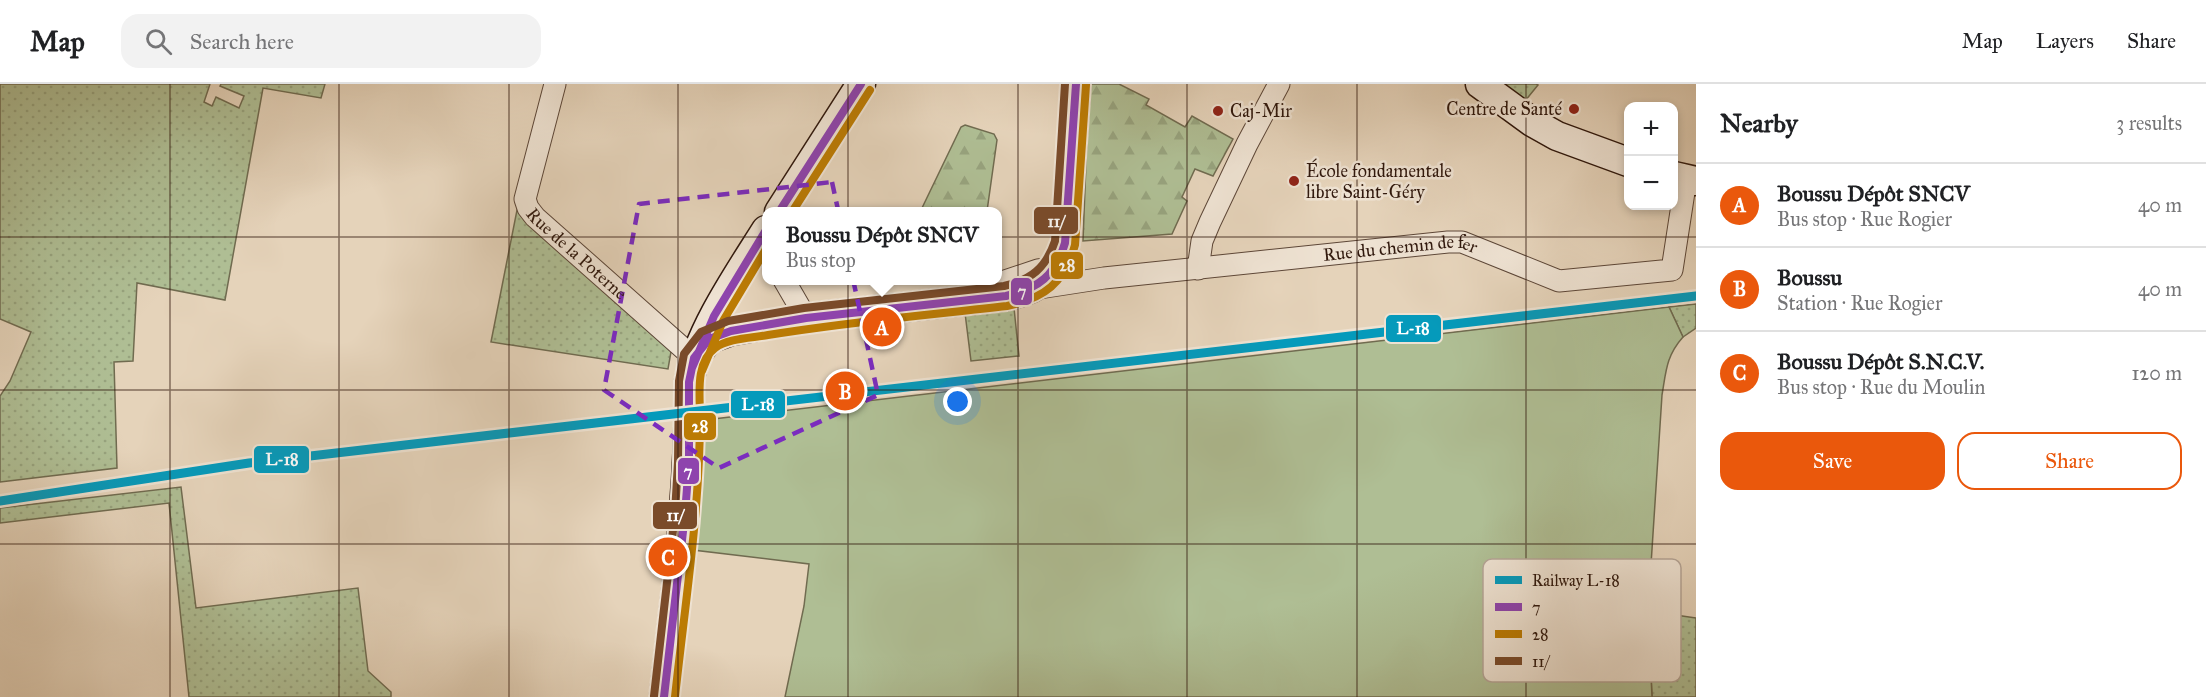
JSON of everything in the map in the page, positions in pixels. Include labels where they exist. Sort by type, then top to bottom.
[{"type":"street","name":"Rue de la Poterne","points":[[555,84],[525,199],[528,208],[535,217],[694,358]]},
{"type":"street","points":[[781,207],[861,84]]},
{"type":"street","points":[[694,358],[709,339],[718,334],[806,318],[1006,296],[1032,289],[1042,282],[1065,259],[1076,84]]},
{"type":"street","points":[[1198,269],[1202,241],[1209,222],[1279,84]]},
{"type":"street","points":[[1480,84],[1548,131],[1579,145],[1624,160]]},
{"type":"street","name":"Rue du chemin de fer","points":[[1032,289],[1104,278],[1448,242],[1462,242],[1558,281],[1672,270],[1685,179]]},
{"type":"street","points":[[664,697],[685,514],[689,462],[690,382],[694,358],[715,315],[762,244]]},
{"type":"street","points":[[1002,282],[1065,259],[1104,278]]},
{"type":"street","points":[[787,285],[806,318]]},
{"type":"street","points":[[953,301],[993,285]]},
{"type":"highlighted area","points":[[832,182],[878,395],[719,468],[604,390],[639,204]]},
{"type":"green space","points":[[0,84],[210,84],[204,102],[212,106],[216,97],[239,108],[244,96],[220,86],[221,84],[325,84],[321,98],[263,88],[225,300],[137,283],[133,361],[114,362],[117,468],[0,482],[0,396],[10,381],[31,332],[0,319]]},
{"type":"green space","points":[[1089,84],[1119,84],[1149,99],[1146,105],[1185,127],[1192,116],[1233,139],[1213,176],[1195,169],[1182,197],[1187,201],[1172,234],[1083,241]]},
{"type":"green space","points":[[1502,84],[1536,84],[1538,85],[1525,101]]},
{"type":"green space","points":[[965,125],[994,134],[997,140],[988,207],[922,207],[961,127]]},
{"type":"green space","points":[[517,210],[672,346],[668,369],[491,342]]},
{"type":"green space","points":[[1696,304],[1696,328],[1683,337],[1669,307]]},
{"type":"green space","points":[[1669,307],[1683,337],[1670,358],[1662,395],[1651,559],[1483,559],[1483,682],[1651,682],[1652,697],[785,697],[804,606],[809,564],[693,550],[705,420]]},
{"type":"green space","points":[[1014,308],[1019,356],[971,361],[965,313]]},
{"type":"green space","points":[[181,487],[196,608],[358,588],[368,671],[391,692],[391,697],[189,697],[169,503],[0,523],[0,508]]},
{"type":"green space","points":[[1681,616],[1696,618],[1696,697],[1652,697],[1651,682],[1681,682]]},
{"type":"rail line","name":"L-18","points":[[0,501],[249,463],[1696,296]]},
{"type":"transit line","name":"7","points":[[782,207],[861,84]]},
{"type":"transit line","name":"11/","points":[[654,696],[675,513],[679,381],[684,354],[701,332],[728,321],[804,308],[1004,286],[1030,276],[1042,266],[1055,241],[1065,84]]},
{"type":"transit line","name":"7","points":[[664,697],[685,514],[689,462],[689,382],[694,358],[709,339],[731,331],[806,318],[1006,296],[1028,289],[1044,279],[1056,264],[1065,243],[1076,84]]},
{"type":"transit line","name":"28","points":[[675,697],[698,486],[700,380],[704,362],[709,354],[720,345],[740,339],[857,322],[1007,306],[1032,298],[1051,287],[1065,269],[1075,245],[1086,85]]},
{"type":"transit line","name":"28","points":[[795,207],[870,90]]},
{"type":"transit line","name":"7","points":[[692,368],[714,316],[762,237]]},
{"type":"transit line","name":"28","points":[[702,371],[723,321],[762,256]]},
{"type":"place","name":"Centre de Santé","points":[[1574,109]]},
{"type":"place","name":"Caj-Mir","points":[[1218,111]]},
{"type":"place","name":"École fondamentale libre Saint-Géry","points":[[1294,181]]},
{"type":"place","name":"Boussu Dépôt SNCV","points":[[882,327]]},
{"type":"place","name":"Boussu","points":[[845,391]]},
{"type":"place","name":"Boussu Dépôt S.N.C.V.","points":[[668,557]]}]
